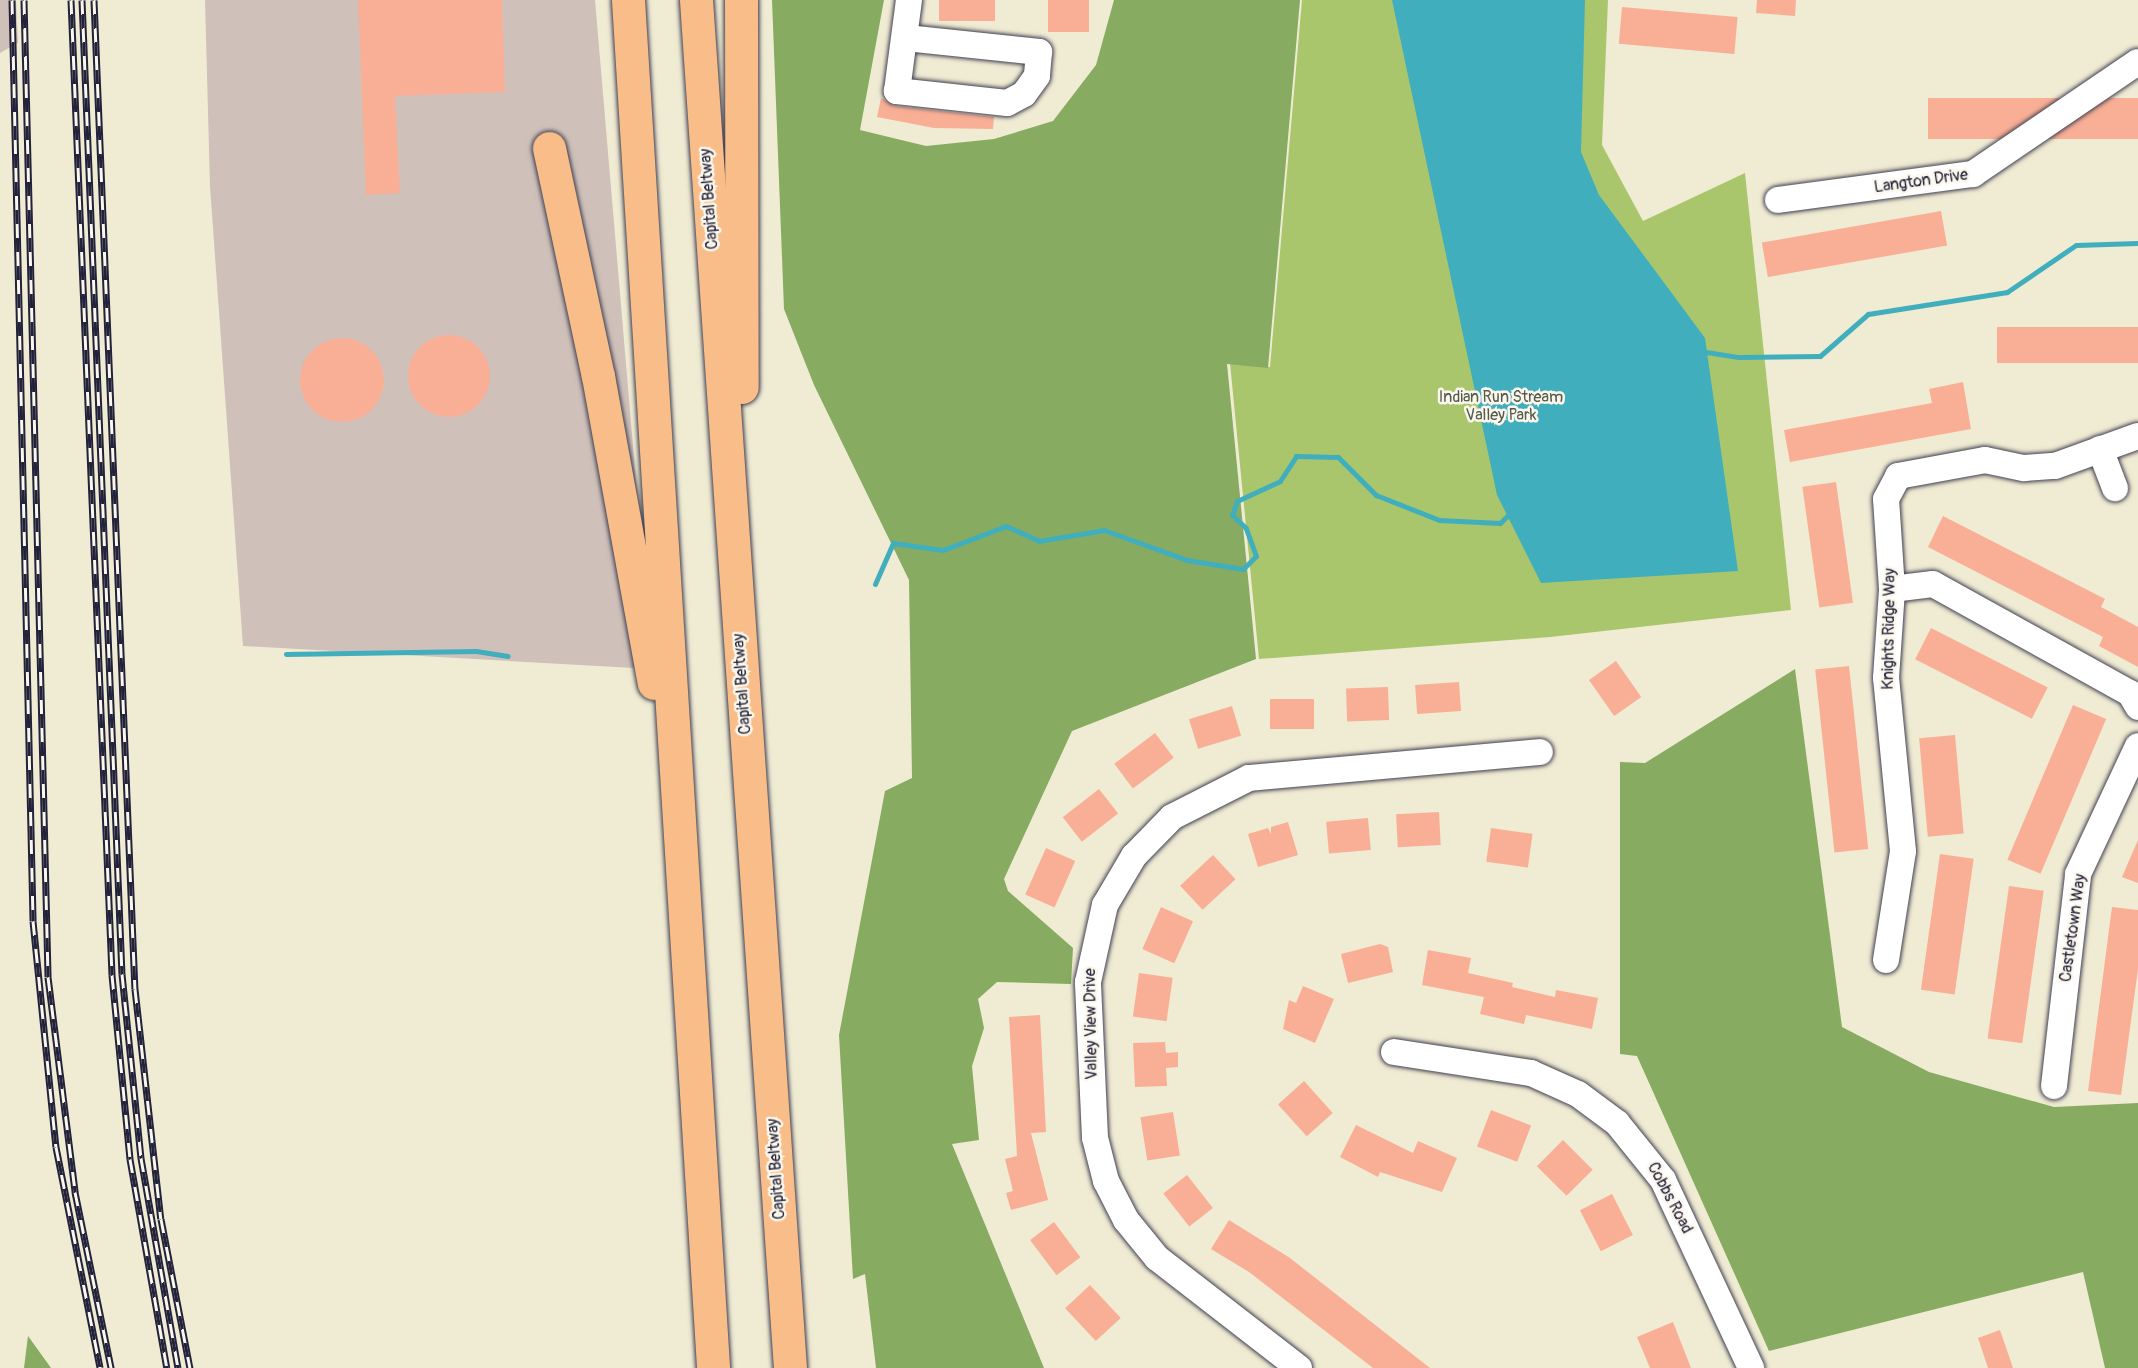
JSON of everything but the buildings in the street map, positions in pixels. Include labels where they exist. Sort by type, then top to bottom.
[{"type":"highway","points":[[628,0],[687,898],[713,1368]]},
{"type":"highway","name":"Capital Beltway","points":[[696,0],[790,1368]]},
{"type":"highway","points":[[738,629],[741,0]]},
{"type":"highway","points":[[549,148],[632,559],[687,898]]},
{"type":"street","points":[[906,38],[1039,52],[1036,76],[1024,94],[1007,103],[897,91],[906,38],[909,0]]},
{"type":"street","name":"Langton Drive","points":[[1778,200],[1973,174],[2138,62]]},
{"type":"street","name":"Knights Ridge Way","points":[[1886,960],[1903,851],[1886,678],[1892,589],[1886,499],[1898,476],[1985,460],[2024,468],[2055,466],[2138,436]]},
{"type":"street","points":[[2100,449],[2115,488]]},
{"type":"street","points":[[1892,589],[1933,584],[2130,693],[2138,707]]},
{"type":"street","name":"Castletown Way","points":[[2054,1086],[2078,874],[2138,746]]},
{"type":"street","name":"Valley View Drive","points":[[1299,1368],[1157,1258],[1126,1220],[1106,1181],[1095,1138],[1088,982],[1105,905],[1134,856],[1172,818],[1249,778],[1540,752]]},
{"type":"street","name":"Cobbs Road","points":[[1394,1052],[1531,1072],[1578,1094],[1617,1123],[1664,1180],[1750,1368]]},
{"type":"shaded area","points":[[0,0],[16,0],[18,43],[0,53]]},
{"type":"shaded area","points":[[205,0],[595,0],[652,669],[243,646],[210,186]]},
{"type":"green space","points":[[772,0],[884,0],[860,130],[926,146],[994,139],[1053,121],[1096,65],[1114,0],[1300,0],[1268,368],[1227,364],[1256,659],[1072,731],[1004,879],[1008,891],[1073,948],[1071,984],[997,982],[978,999],[984,1028],[972,1066],[979,1140],[952,1144],[1044,1368],[876,1368],[865,1274],[853,1279],[839,1035],[885,791],[912,778],[909,580],[814,385],[784,309]]},
{"type":"green space","name":"Indian Run Stream Valley Park","points":[[1302,0],[1608,0],[1602,145],[1643,221],[1745,173],[1791,610],[1550,637],[1259,659],[1230,363],[1270,367]]},
{"type":"green space","points":[[1795,669],[1842,1027],[1929,1072],[2054,1107],[2138,1103],[2138,1368],[2105,1368],[2083,1272],[1769,1351],[1637,1056],[1620,1054],[1620,762],[1645,763]]},
{"type":"green space","points":[[28,1336],[51,1368],[24,1368]]},
{"type":"water","points":[[1392,0],[1585,0],[1581,152],[1599,195],[1705,338],[1738,571],[1541,583],[1497,495]]},
{"type":"waterway","points":[[1700,351],[1739,357],[1820,356],[1868,314],[2007,292],[2076,245],[2138,243]]},
{"type":"waterway","points":[[875,584],[893,543],[943,550],[1006,526],[1039,541],[1104,530],[1187,560],[1243,569],[1256,556],[1246,528],[1232,515],[1237,501],[1280,481],[1296,456],[1338,457],[1376,495],[1439,520],[1500,523],[1511,512]]},
{"type":"waterway","points":[[286,654],[476,651],[508,656]]},
{"type":"railway","points":[[12,0],[33,921],[56,1147],[100,1368]]},
{"type":"railway","points":[[24,0],[48,977],[75,1192],[111,1368]]},
{"type":"railway","points":[[71,0],[112,975],[130,1159],[167,1368]]},
{"type":"railway","points":[[82,0],[122,974],[141,1158],[178,1368]]},
{"type":"railway","points":[[94,0],[135,989],[161,1219],[190,1368]]}]
